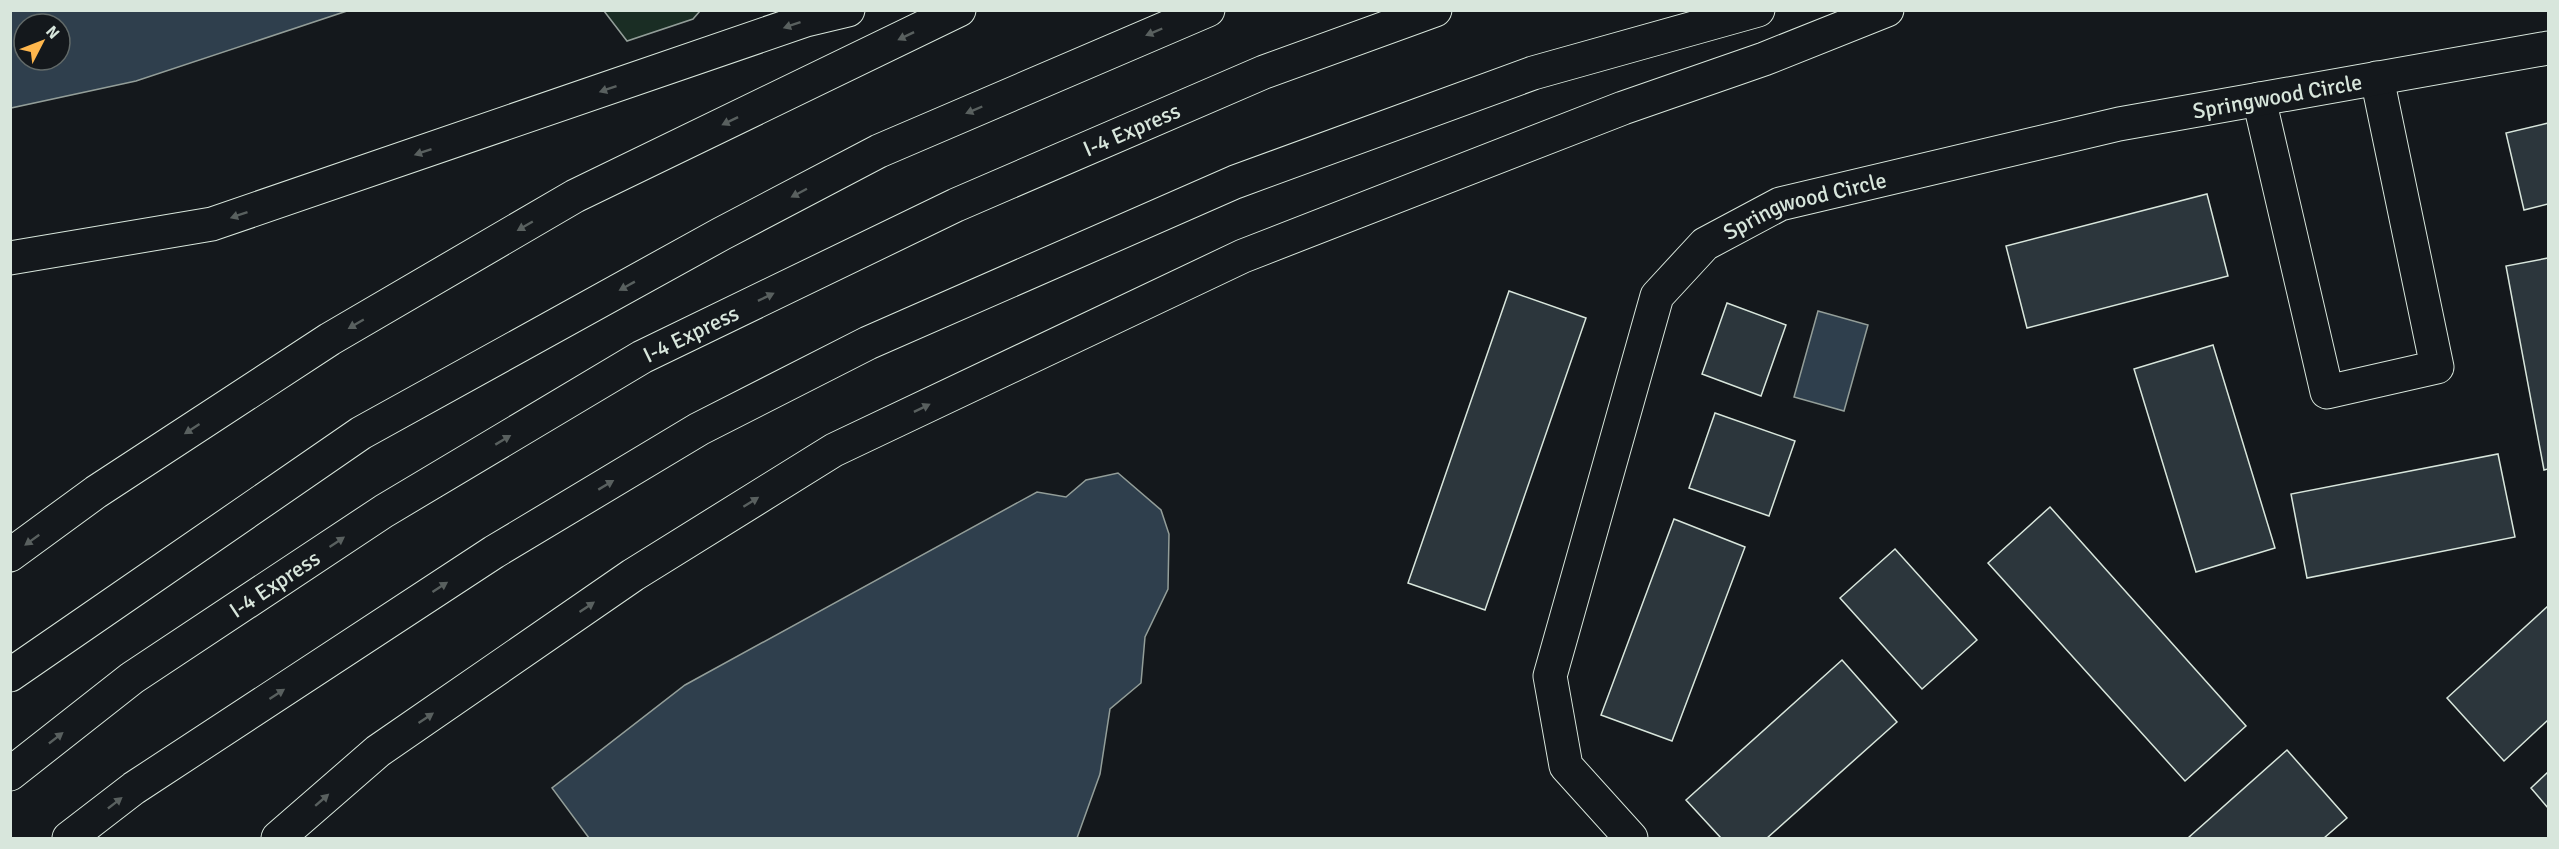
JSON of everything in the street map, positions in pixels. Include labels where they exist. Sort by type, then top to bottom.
[{"type":"main road","points":[[10,258],[212,224],[806,20],[848,10]]},
{"type":"main road","points":[[10,555],[96,492],[330,339],[575,196],[958,10]]},
{"type":"main road","points":[[10,675],[361,433],[721,234],[879,151],[1208,10]]},
{"type":"main road","name":"I-4 Express","points":[[10,774],[132,678],[384,511],[642,357],[956,205],[1264,72],[1435,10]]},
{"type":"main road","points":[[69,838],[134,788],[494,552],[699,429],[868,343],[1235,182],[1533,73],[1758,10]]},
{"type":"main road","points":[[278,838],[378,751],[633,575],[834,450],[1243,256],[1623,108],[1764,59],[1887,10]]},
{"type":"main road","name":"Springwood Circle","points":[[1631,838],[1566,766],[1550,676],[1657,296],[1705,244],[1780,204],[2119,124],[2548,48]]},
{"type":"main road","points":[[2259,99],[2328,392],[2438,367],[2378,78]]},
{"type":"green space","points":[[604,11],[700,11],[693,19],[627,41]]},
{"type":"water","points":[[10,11],[347,11],[136,81],[11,108]]},
{"type":"water","points":[[1818,311],[1868,325],[1844,411],[1794,397]]},
{"type":"water","points":[[1118,473],[1161,510],[1169,534],[1168,589],[1145,637],[1141,683],[1110,709],[1100,774],[1077,838],[589,838],[552,788],[685,685],[1037,492],[1066,497],[1086,480]]},
{"type":"building","points":[[2548,123],[2548,204],[2524,210],[2506,133]]},
{"type":"building","points":[[2207,194],[2228,276],[2027,328],[2006,246]]},
{"type":"building","points":[[2548,258],[2548,469],[2544,470],[2506,266]]},
{"type":"building","points":[[1509,291],[1586,318],[1485,610],[1408,583]]},
{"type":"building","points":[[1727,303],[1786,325],[1761,396],[1702,374]]},
{"type":"building","points":[[2213,345],[2275,548],[2196,572],[2134,369]]},
{"type":"building","points":[[1715,413],[1795,441],[1769,516],[1689,488]]},
{"type":"building","points":[[2498,454],[2515,537],[2307,578],[2291,494]]},
{"type":"building","points":[[2050,507],[2246,726],[2185,781],[1988,563]]},
{"type":"building","points":[[1674,519],[1745,547],[1672,741],[1601,715]]},
{"type":"building","points":[[1895,549],[1977,640],[1922,689],[1840,598]]},
{"type":"building","points":[[2548,606],[2548,720],[2504,761],[2447,698]]},
{"type":"building","points":[[1842,660],[1897,722],[1767,838],[1721,838],[1686,800]]},
{"type":"building","points":[[2287,750],[2347,818],[2324,838],[2188,838]]},
{"type":"building","points":[[2548,772],[2548,808],[2531,788]]}]
